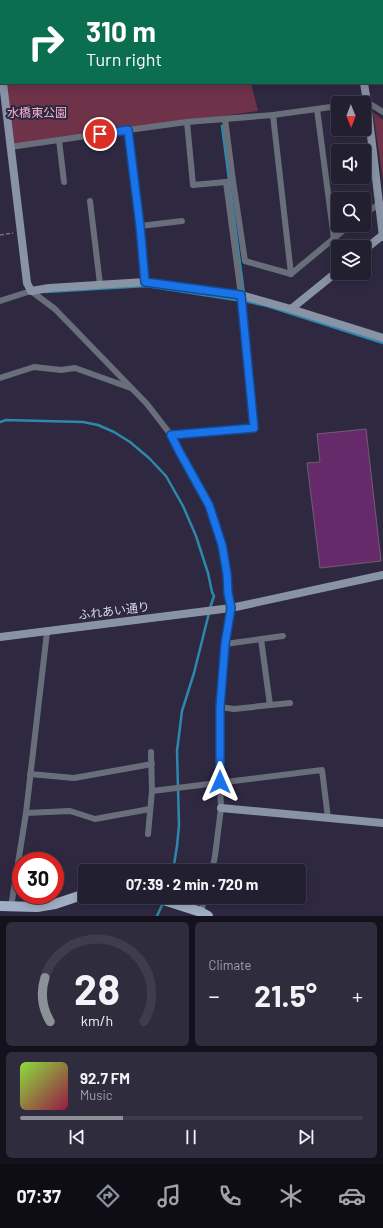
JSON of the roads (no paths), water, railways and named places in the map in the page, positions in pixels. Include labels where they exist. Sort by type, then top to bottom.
[{"type":"main road","points":[[0,906],[37,907],[55,904],[78,896]]},
{"type":"main road","points":[[175,904],[205,914]]},
{"type":"street","points":[[3,84],[27,283],[31,291],[55,309],[147,404],[171,435],[209,505],[222,545],[231,608],[225,644],[220,707],[221,808],[213,864]]},
{"type":"street","points":[[364,84],[366,96]]},
{"type":"street","points":[[371,104],[383,112]]},
{"type":"street","points":[[10,147],[187,122],[273,115],[331,107]]},
{"type":"street","points":[[317,109],[334,239]]},
{"type":"street","points":[[273,115],[291,274]]},
{"type":"street","points":[[171,435],[254,428],[225,119]]},
{"type":"street","points":[[187,122],[193,185],[230,181]]},
{"type":"street","points":[[128,130],[140,226],[145,282]]},
{"type":"street","points":[[371,136],[383,236],[371,245]]},
{"type":"street","points":[[59,140],[64,182]]},
{"type":"street","points":[[230,181],[245,261],[291,274]]},
{"type":"street","points":[[90,201],[100,284]]},
{"type":"street","points":[[371,209],[379,204]]},
{"type":"street","points":[[140,226],[182,221]]},
{"type":"street","points":[[291,274],[342,232]]},
{"type":"street","points":[[291,308],[331,277]]},
{"type":"street","points":[[0,301],[31,291],[49,288],[145,282],[241,295],[291,308],[383,338]]},
{"type":"street","points":[[0,378],[34,367],[61,370],[75,368],[132,389]]},
{"type":"street","name":"ふれあい通り","points":[[0,637],[231,608],[383,575]]},
{"type":"street","points":[[11,907],[26,813],[47,632]]},
{"type":"street","points":[[225,644],[283,636]]},
{"type":"street","points":[[261,639],[270,705]]},
{"type":"street","points":[[220,707],[234,709],[290,702]]},
{"type":"street","points":[[148,834],[152,791],[151,752]]},
{"type":"street","points":[[30,774],[74,778],[152,764]]},
{"type":"street","points":[[152,791],[322,770],[328,818]]},
{"type":"street","points":[[221,808],[383,823]]},
{"type":"street","points":[[26,813],[70,811],[95,819],[150,809]]},
{"type":"waterway","points":[[222,126],[244,294]]},
{"type":"waterway","points":[[46,292],[146,286],[267,306],[383,343]]},
{"type":"waterway","points":[[0,422],[6,420],[83,422],[98,425],[114,432],[130,442],[149,458],[166,476],[183,506],[196,536],[214,596],[210,608]]},
{"type":"waterway","points":[[174,864],[179,825],[177,751],[182,711],[194,673],[209,613]]},
{"type":"waterway","points":[[157,916],[163,904]]},
{"type":"park label","name":"水橋東公園","points":[[37,113]]}]
